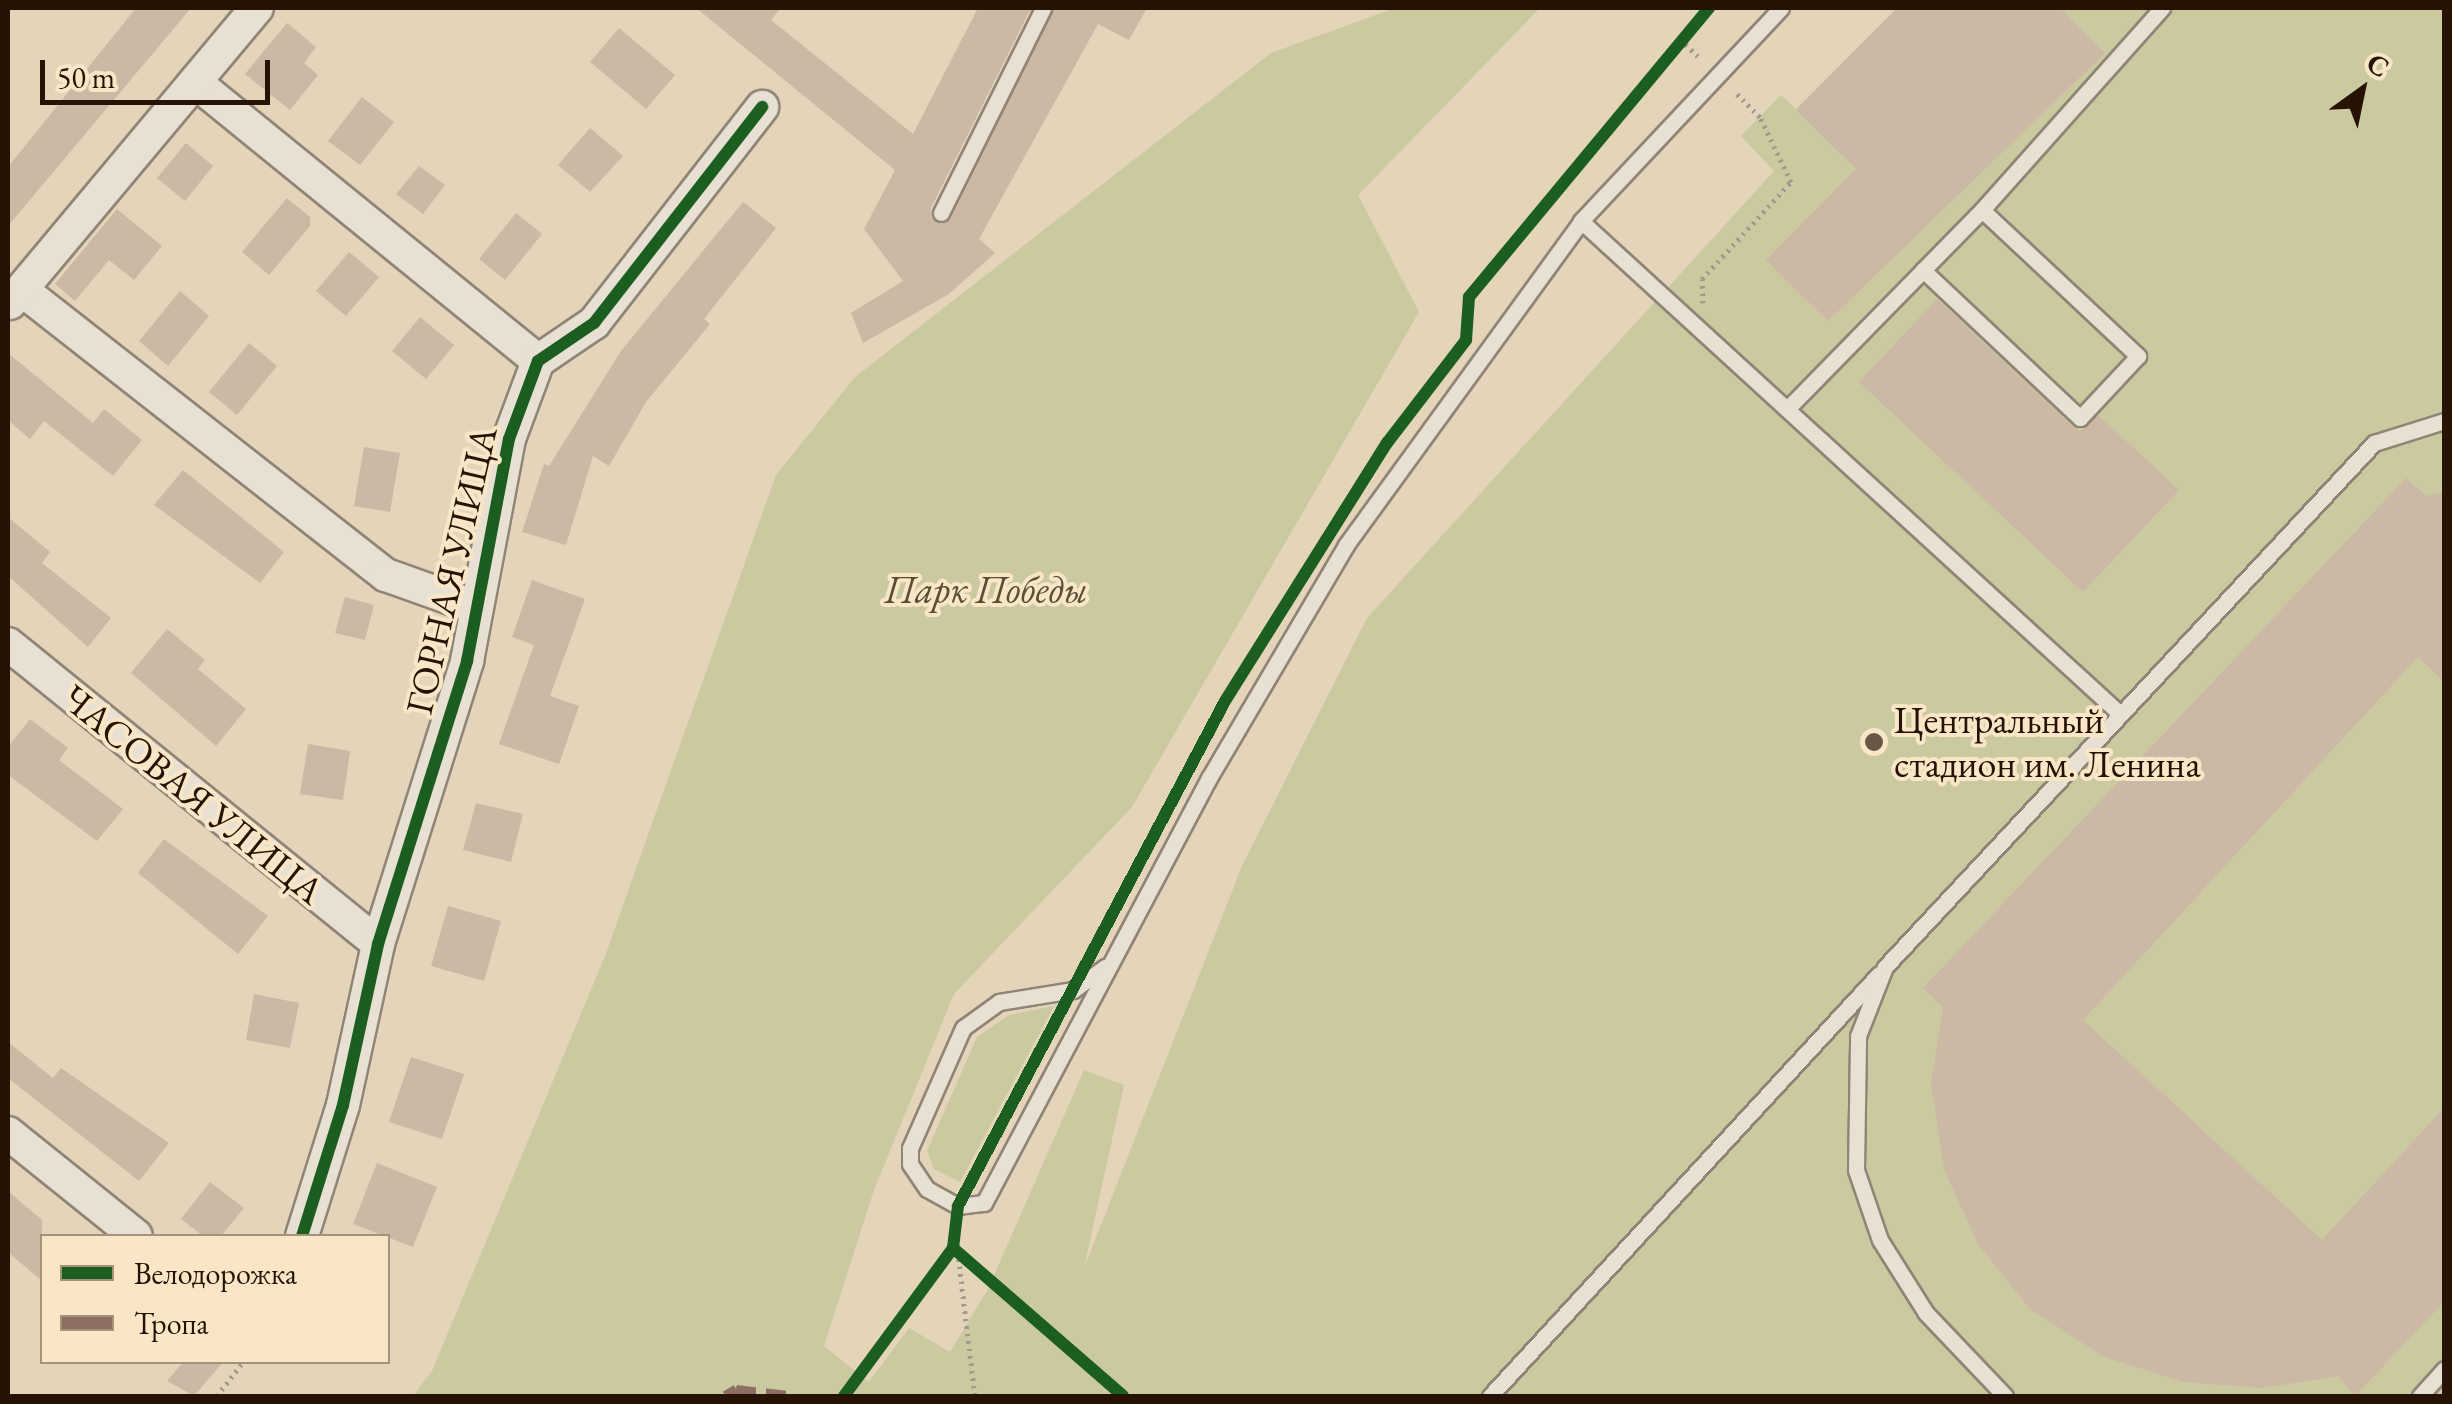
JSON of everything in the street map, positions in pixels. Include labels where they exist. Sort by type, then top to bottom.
[{"type":"street","points":[[258,8],[15,298],[386,575],[476,608]]},
{"type":"street","points":[[195,82],[538,361],[594,323],[762,108]]},
{"type":"street","name":"ГОРНАЯ УЛИЦА","points":[[303,1234],[344,1105],[378,944],[467,662],[509,438],[538,361]]},
{"type":"street","name":"ЧАСОВАЯ УЛИЦА","points":[[8,644],[378,944]]},
{"type":"street","points":[[8,1133],[134,1234]]},
{"type":"lane","points":[[942,212],[1043,8]]},
{"type":"lane","points":[[1106,967],[1073,990],[999,1002],[963,1028],[910,1148],[910,1164],[927,1189],[958,1206],[984,1202],[1106,967],[1346,544],[1581,221],[1716,72],[1781,8]]},
{"type":"lane","points":[[1786,409],[1982,210],[2162,8]]},
{"type":"lane","points":[[1923,270],[2080,418],[2138,356],[1982,210]]},
{"type":"lane","points":[[1581,221],[2118,712]]},
{"type":"lane","points":[[1490,1396],[2118,712],[2374,443],[2422,423],[2444,421]]},
{"type":"lane","points":[[1886,967],[1858,1036],[1856,1170],[1880,1240],[1926,1313],[2004,1396]]},
{"type":"lane","points":[[2420,1396],[2444,1369]]},
{"type":"path","points":[[1679,38],[1760,117],[1790,182],[1702,280],[1705,336]]},
{"type":"path","points":[[844,1396],[953,1248]]},
{"type":"path","points":[[953,1248],[975,1396]]},
{"type":"path","points":[[953,1248],[1123,1396]]},
{"type":"path","points":[[218,1396],[242,1364]]},
{"type":"green space","name":"Центральный стадион им. Ленина","points":[[1395,8],[1540,8],[1358,195],[1419,312],[1132,807],[954,994],[874,1190],[824,1346],[869,1382],[909,1328],[950,1352],[988,1289],[1084,1070],[1124,1085],[1084,1268],[1242,866],[1367,618],[1774,171],[1741,136],[1781,95],[1796,109],[1897,8],[2444,8],[2444,1396],[413,1396],[432,1371],[605,956],[776,475],[855,377],[1271,53]]},
{"type":"green space","points":[[1054,1006],[960,1182],[934,1169],[927,1151],[977,1037],[1009,1015]]},
{"type":"building","points":[[136,8],[191,8],[8,226],[8,167]]},
{"type":"building","points":[[696,8],[781,8],[771,20],[913,134],[978,8],[1031,8],[931,208],[931,218],[941,224],[951,218],[1054,8],[1147,8],[1129,40],[1098,24],[979,239],[995,253],[949,294],[863,343],[851,313],[903,281],[864,229],[895,170]]},
{"type":"building","points":[[1897,8],[2060,8],[2105,53],[1828,321],[1766,260],[1856,169],[1796,110]]},
{"type":"building","points":[[287,23],[316,47],[304,63],[318,75],[290,110],[245,74]]},
{"type":"building","points":[[619,28],[675,75],[646,109],[590,62]]},
{"type":"building","points":[[362,97],[394,122],[360,165],[328,141]]},
{"type":"building","points":[[590,128],[623,156],[590,192],[558,165]]},
{"type":"building","points":[[186,143],[213,166],[185,201],[157,178]]},
{"type":"building","points":[[419,166],[445,185],[423,214],[396,194]]},
{"type":"building","points":[[287,198],[310,217],[310,226],[269,275],[242,252]]},
{"type":"building","points":[[743,202],[776,228],[704,319],[710,324],[646,402],[609,466],[593,456],[566,545],[522,532],[544,464],[549,466],[621,351]]},
{"type":"building","points":[[117,209],[162,246],[134,280],[109,260],[75,301],[55,284]]},
{"type":"building","points":[[516,213],[542,234],[505,280],[479,259]]},
{"type":"building","points":[[349,252],[379,277],[346,316],[316,291]]},
{"type":"building","points":[[180,291],[209,316],[168,366],[139,341]]},
{"type":"building","points":[[1937,299],[2072,426],[2080,431],[2098,415],[2179,490],[2083,592],[1859,382]]},
{"type":"building","points":[[420,317],[454,345],[426,379],[392,351]]},
{"type":"building","points":[[249,343],[277,366],[237,415],[209,392]]},
{"type":"building","points":[[8,353],[93,423],[104,409],[142,440],[113,476],[44,421],[30,439],[8,420]]},
{"type":"building","points":[[364,447],[400,453],[390,512],[354,506]]},
{"type":"building","points":[[183,470],[284,552],[260,583],[154,505]]},
{"type":"building","points":[[2406,478],[2426,496],[2444,492],[2444,682],[2418,657],[2083,1020],[2322,1240],[2444,1108],[2444,1302],[2355,1396],[2338,1376],[2262,1388],[2184,1382],[2104,1357],[2030,1309],[1978,1244],[1944,1169],[1931,1084],[1943,1008],[1923,988]]},
{"type":"building","points":[[8,517],[50,552],[42,563],[111,618],[88,647],[8,576]]},
{"type":"building","points":[[532,580],[585,599],[550,696],[579,706],[559,764],[499,744],[534,645],[512,637]]},
{"type":"building","points":[[345,597],[374,605],[365,640],[335,633]]},
{"type":"building","points":[[167,629],[205,660],[198,669],[246,709],[216,746],[131,673]]},
{"type":"building","points":[[30,719],[68,748],[59,760],[123,809],[97,841],[8,775],[8,747]]},
{"type":"building","points":[[308,744],[350,751],[343,800],[300,794]]},
{"type":"building","points":[[476,803],[523,814],[511,862],[463,850]]},
{"type":"building","points":[[164,839],[268,916],[238,954],[138,873]]},
{"type":"building","points":[[448,906],[501,921],[484,981],[431,966]]},
{"type":"building","points":[[254,994],[299,1003],[290,1048],[246,1040]]},
{"type":"building","points":[[8,1042],[53,1078],[61,1068],[169,1143],[139,1181],[8,1078]]},
{"type":"building","points":[[411,1057],[464,1074],[442,1139],[389,1122]]},
{"type":"building","points":[[377,1163],[437,1187],[413,1247],[390,1238],[390,1234],[353,1224]]},
{"type":"building","points":[[210,1182],[244,1208],[223,1234],[200,1234],[181,1219]]},
{"type":"building","points":[[8,1191],[42,1220],[40,1279],[8,1252]]},
{"type":"building","points":[[181,1364],[221,1364],[194,1396],[167,1381]]},
{"type":"marked path","points":[[725,1396],[736,1390],[789,1396]]},
{"type":"cycle path","points":[[844,1396],[953,1248],[958,1206],[1225,701],[1387,443],[1466,340],[1469,297],[1709,8]]},
{"type":"cycle path","points":[[303,1234],[343,1105],[378,944],[467,661],[509,439],[538,361],[594,323],[762,107]]},
{"type":"cycle path","points":[[953,1248],[1123,1396]]},
{"type":"place","name":"Центральный стадион им. Ленина","points":[[1874,742]]},
{"type":"park label","name":"Парк Победы","points":[[986,589]]}]
